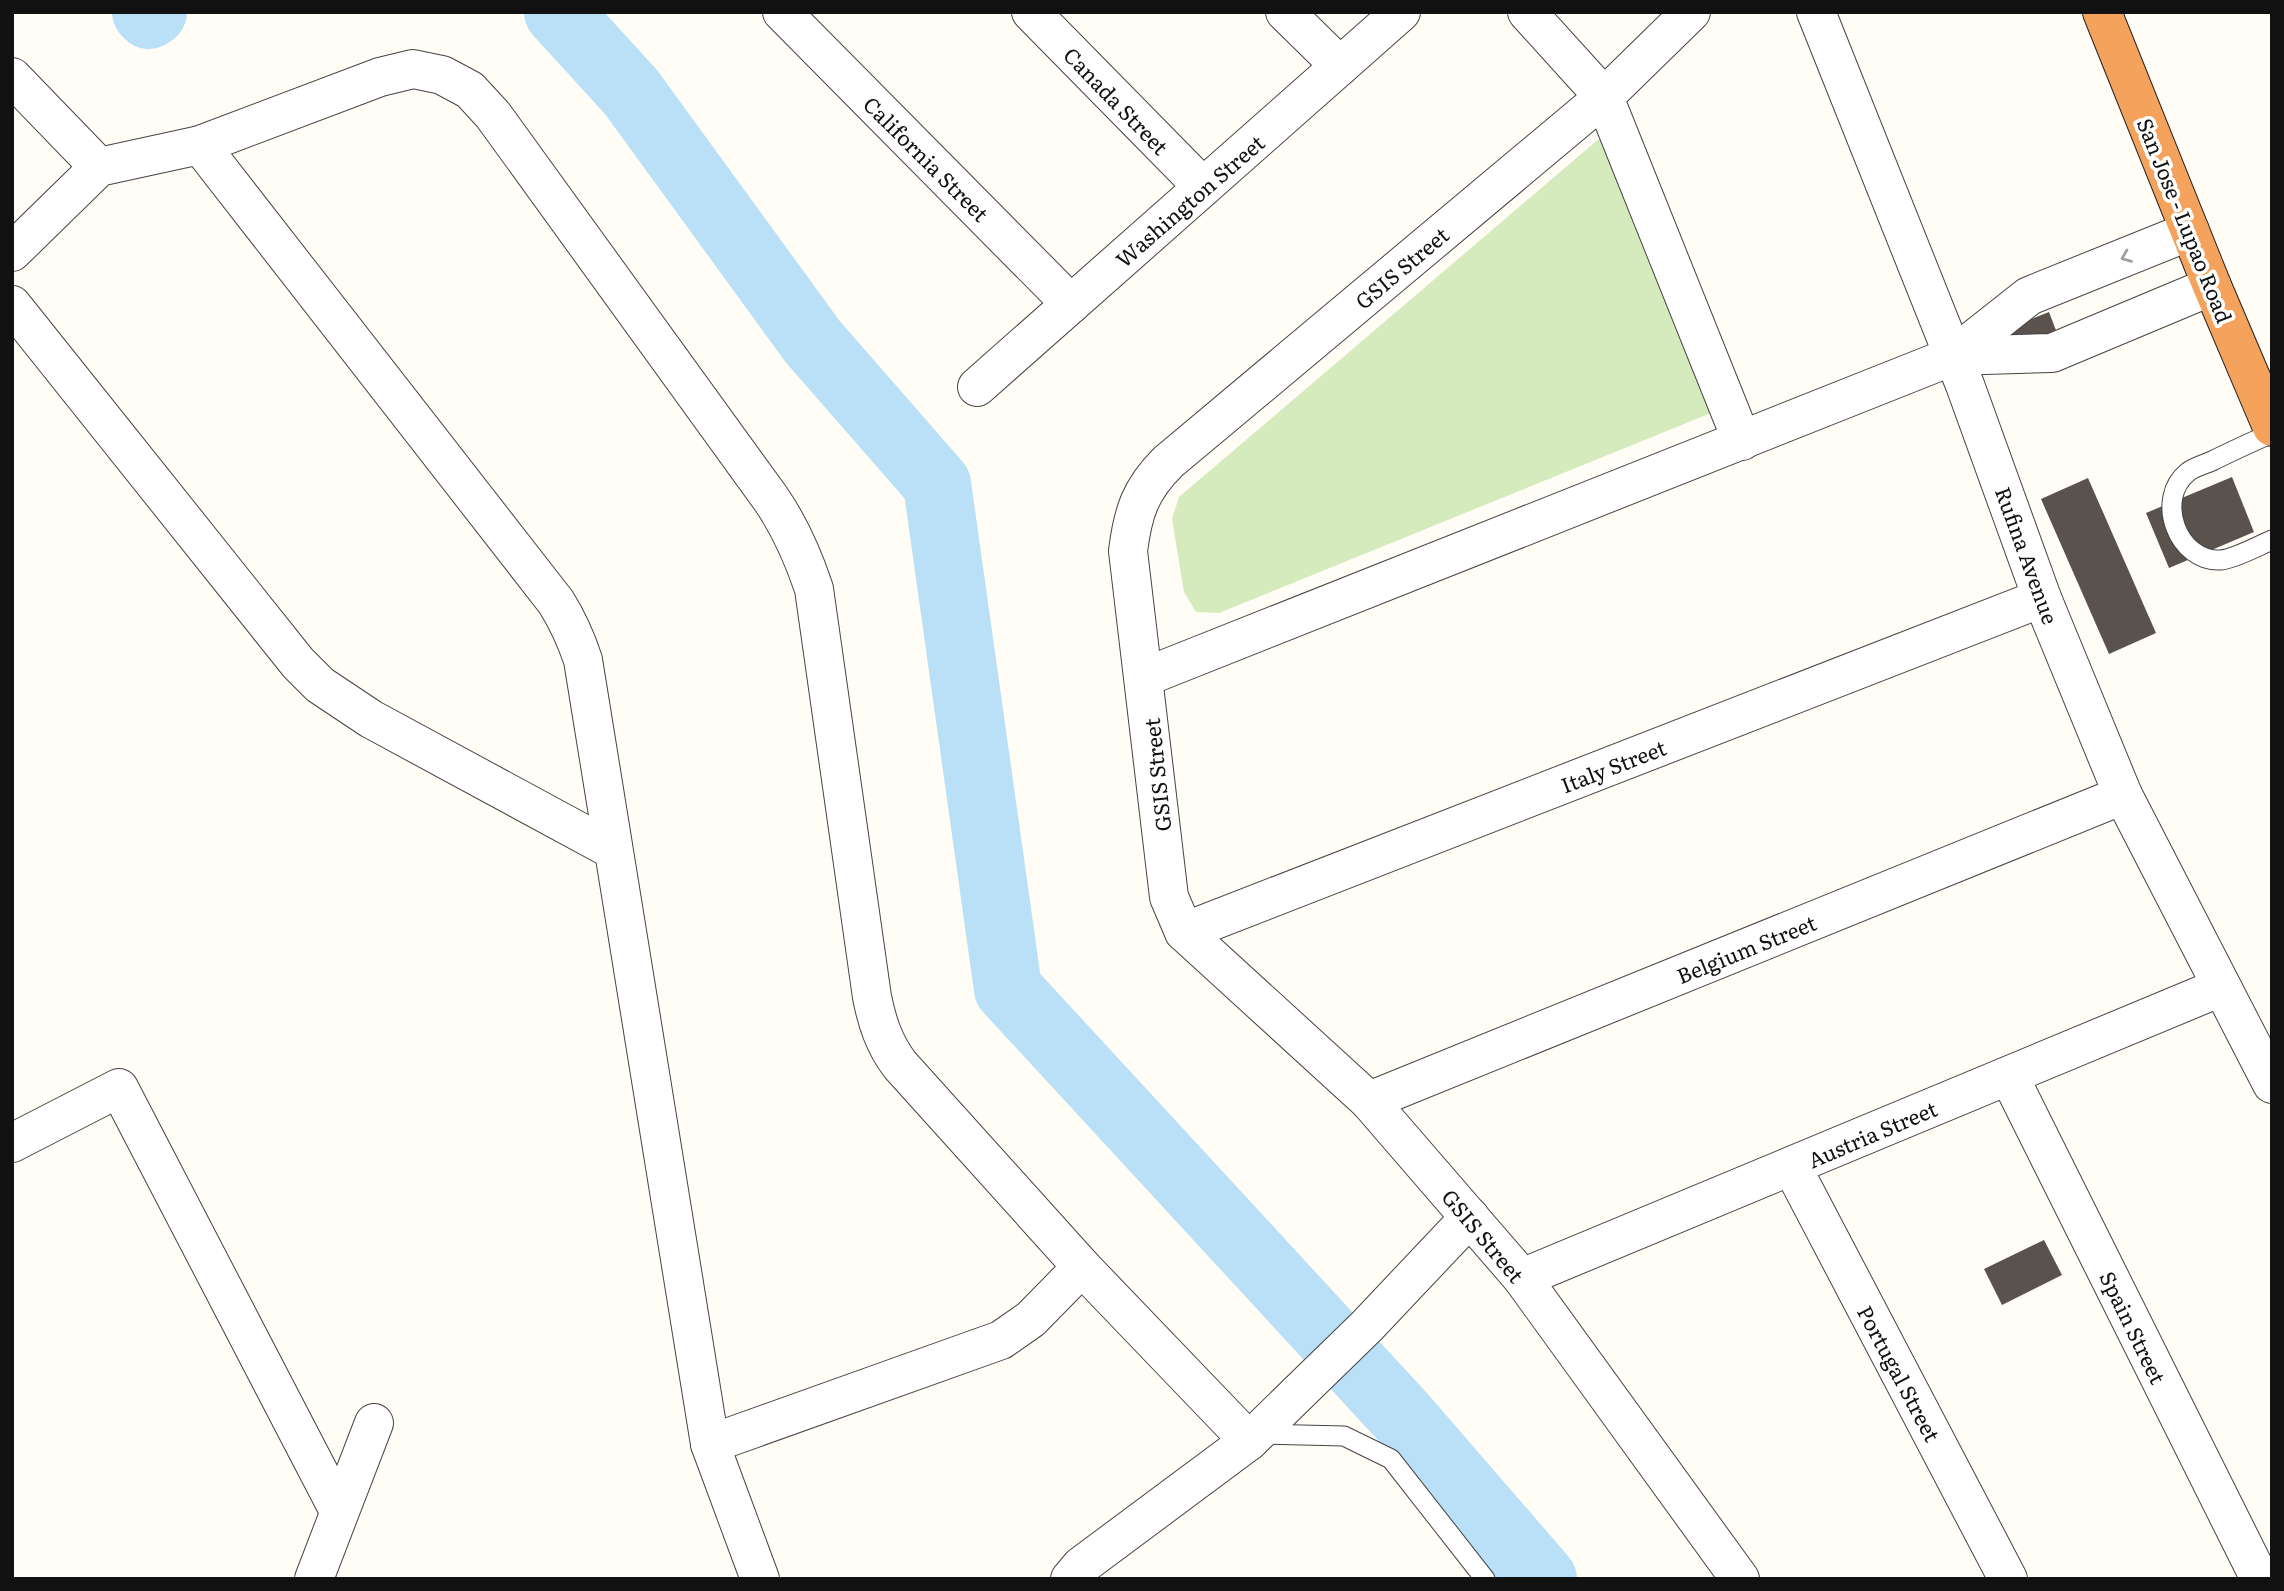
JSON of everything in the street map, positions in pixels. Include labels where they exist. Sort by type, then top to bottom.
[{"type":"highway","name":"San Jose - Lupao Road","points":[[2102,12],[2212,286],[2272,426]]},
{"type":"street","name":"California Street","points":[[782,12],[1071,304]]},
{"type":"street","name":"Canada Street","points":[[1031,12],[1203,187]]},
{"type":"street","points":[[1285,12],[1340,66]]},
{"type":"street","name":"Washington Street","points":[[977,387],[1401,12]]},
{"type":"street","points":[[1527,12],[1604,97],[1742,441]]},
{"type":"street","name":"GSIS Street","points":[[1691,12],[1604,97],[1156,475],[1144,489],[1137,505],[1128,551],[1169,897],[1184,932],[1369,1101],[1470,1217],[1522,1278],[1740,1579]]},
{"type":"street","name":"Rufina Avenue","points":[[1816,12],[1954,356],[2042,598],[2123,794],[2272,1084]]},
{"type":"street","points":[[12,252],[99,167],[200,145],[380,77],[413,69],[442,75],[470,90],[493,115],[789,526],[803,556],[814,589],[872,997],[877,1024],[889,1049],[900,1065],[1082,1267],[1253,1438]]},
{"type":"street","points":[[12,77],[99,167]]},
{"type":"street","points":[[200,145],[569,621],[583,660],[710,1444],[760,1579]]},
{"type":"street","points":[[1145,677],[1954,356],[2029,296],[2190,232]]},
{"type":"street","points":[[1954,356],[2052,353],[2212,286]]},
{"type":"street","points":[[12,304],[298,663],[320,685],[371,719],[613,850]]},
{"type":"street","name":"Italy Street","points":[[1184,932],[2042,598]]},
{"type":"street","name":"Belgium Street","points":[[1369,1101],[2123,794]]},
{"type":"street","name":"Austria Street","points":[[1522,1278],[2221,987]]},
{"type":"street","name":"Spain Street","points":[[2009,1076],[2260,1579]]},
{"type":"street","points":[[12,1143],[119,1088],[340,1511]]},
{"type":"street","name":"Portugal Street","points":[[1792,1167],[2008,1579]]},
{"type":"street","points":[[1070,1579],[1081,1566],[1253,1438],[1367,1326],[1470,1217]]},
{"type":"street","points":[[710,1444],[1001,1340],[1031,1319],[1082,1267]]},
{"type":"street","points":[[314,1579],[374,1423]]},
{"type":"lane","points":[[2272,433],[2188,472],[2174,494],[2172,506],[2176,531],[2184,543],[2195,553],[2208,558],[2222,560],[2272,540]]},
{"type":"lane","points":[[1253,1438],[1344,1436],[1391,1459],[1485,1579]]},
{"type":"green space","points":[[1600,138],[1716,411],[1219,613],[1196,612],[1184,592],[1172,519],[1179,497]]},
{"type":"building","points":[[2049,312],[2057,333],[2012,351],[2004,330]]},
{"type":"building","points":[[2232,477],[2254,532],[2169,568],[2146,513]]},
{"type":"building","points":[[2088,478],[2156,633],[2109,654],[2041,499]]},
{"type":"building","points":[[2044,1240],[2062,1275],[2002,1305],[1984,1269]]},
{"type":"waterway","points":[[146,12],[149,15],[153,12]]},
{"type":"waterway","points":[[558,12],[631,92],[813,342],[937,484],[1008,989],[1401,1415],[1543,1579]]}]
